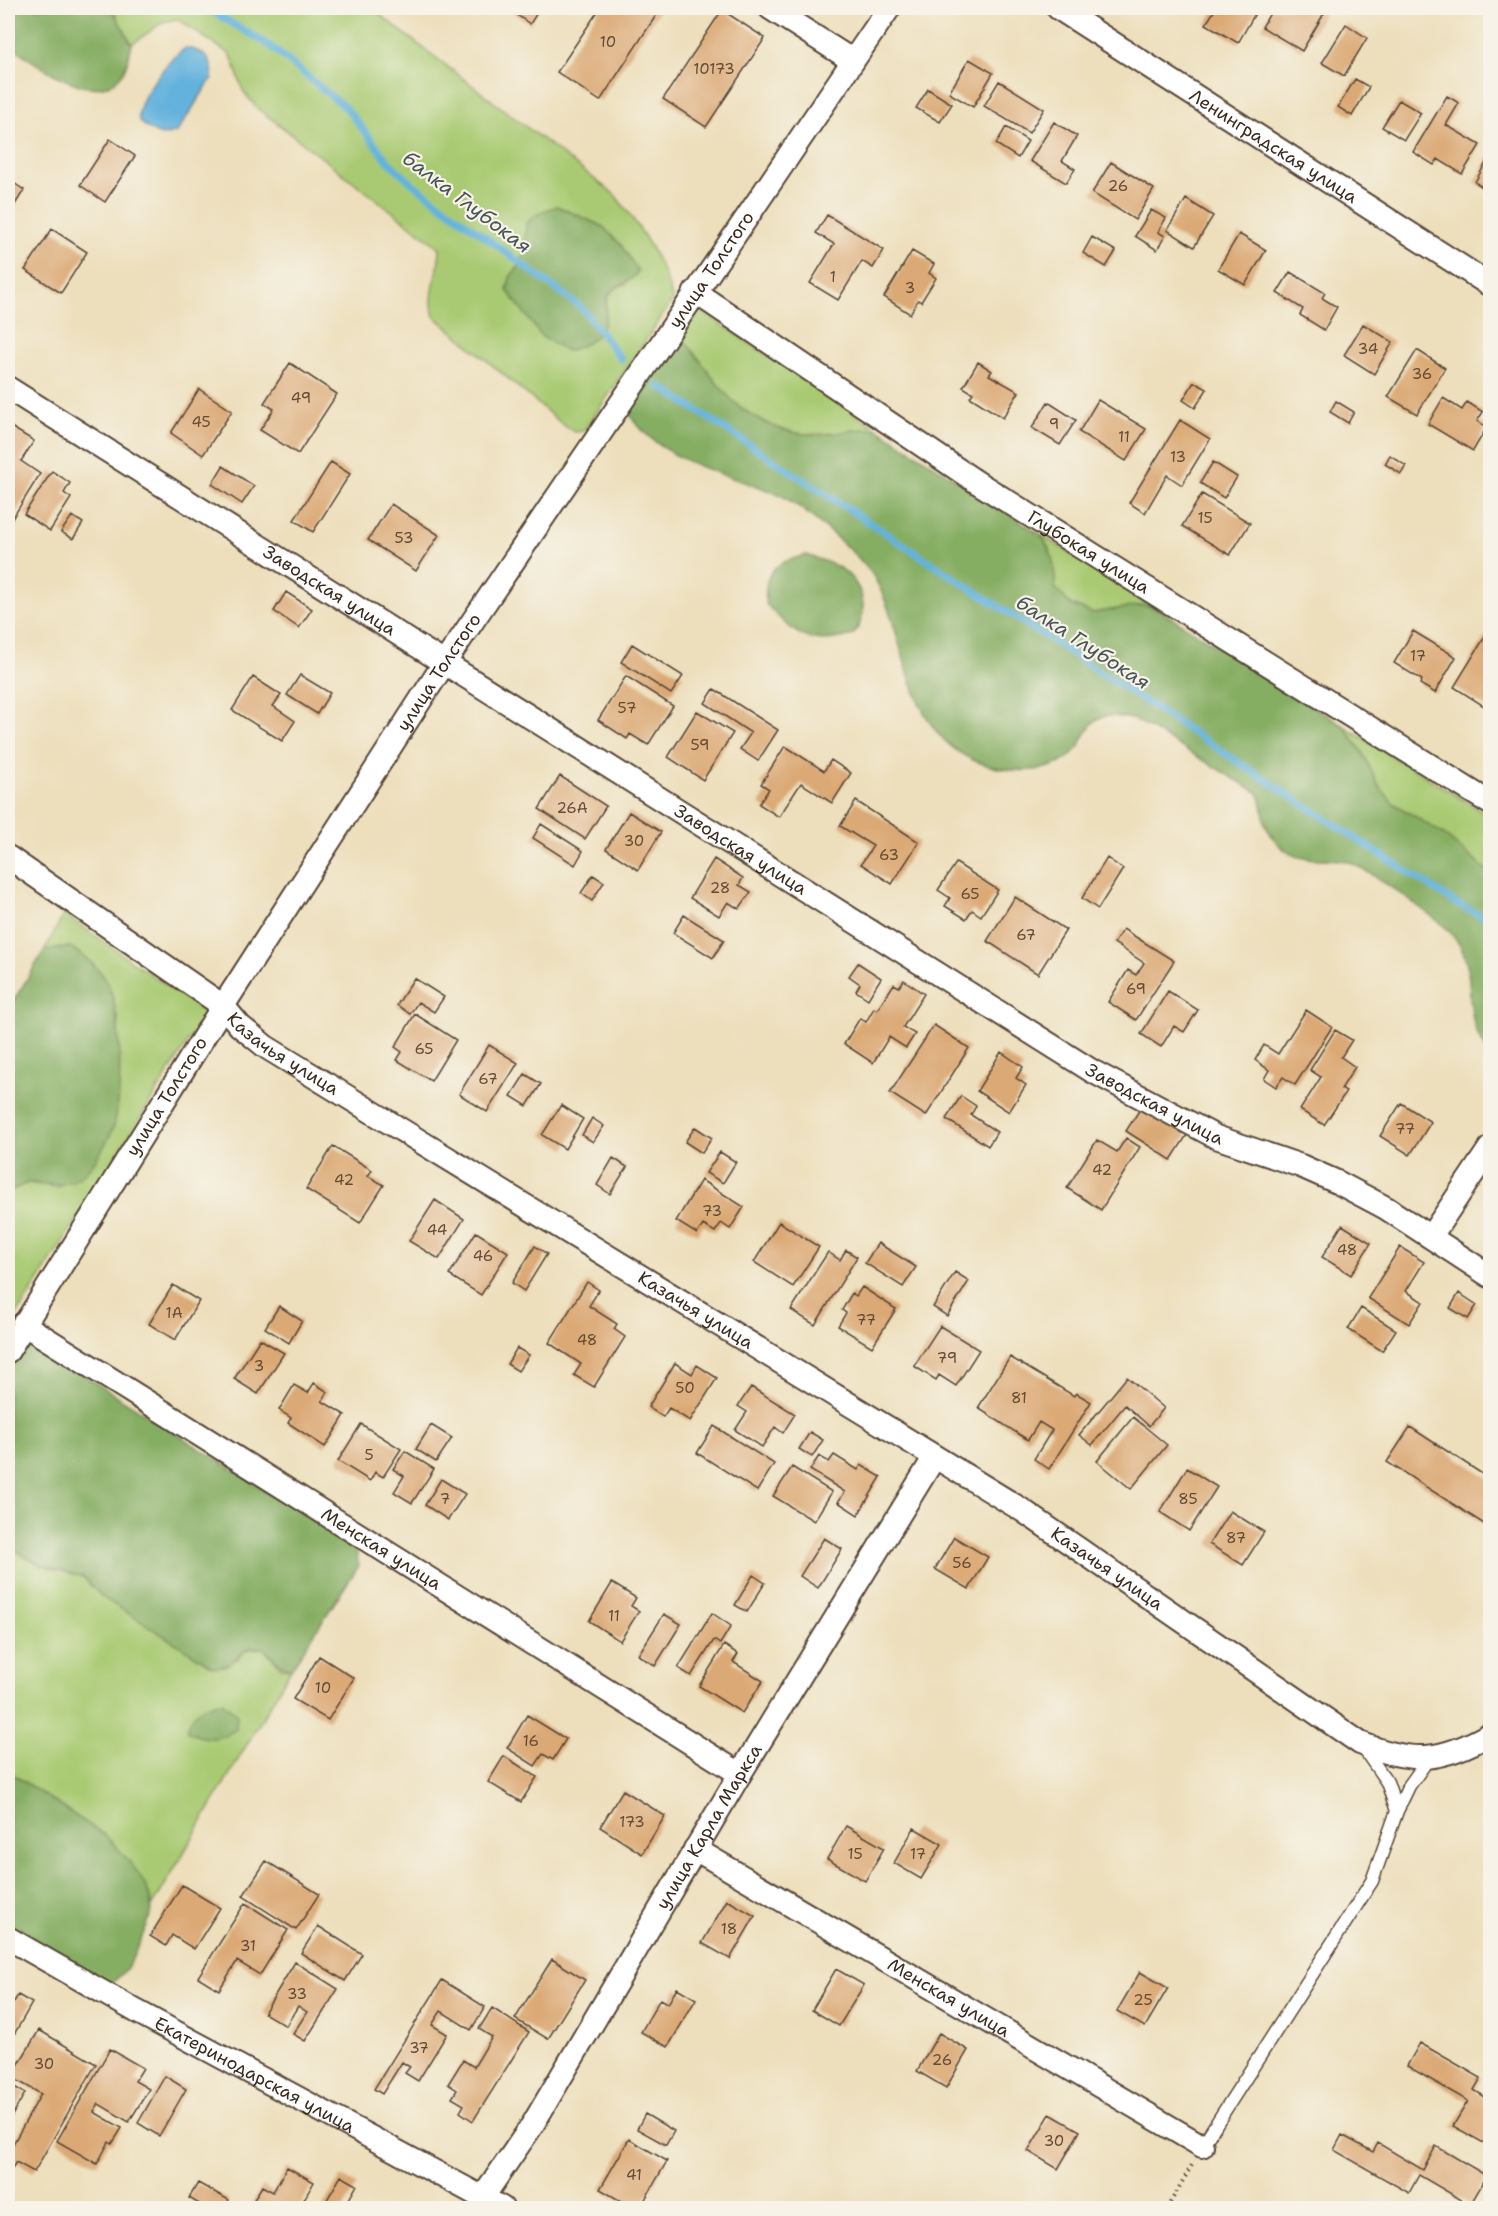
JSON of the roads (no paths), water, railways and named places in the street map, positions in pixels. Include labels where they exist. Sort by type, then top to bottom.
[{"type":"street","points":[[770,8],[853,61]]},
{"type":"street","name":"улица Толстого","points":[[8,1351],[223,1006],[445,662],[890,8]]},
{"type":"street","name":"Ленинградская улица","points":[[1058,8],[1491,285]]},
{"type":"street","name":"Глубокая улица","points":[[695,292],[975,481],[1491,803]]},
{"type":"street","name":"Заводская улица","points":[[8,388],[1092,1071],[1216,1137],[1301,1166],[1337,1182],[1431,1236],[1491,1276]]},
{"type":"street","name":"Казачья улица","points":[[8,857],[223,1006],[240,1026],[266,1047],[1058,1533],[1360,1743],[1389,1755],[1429,1758]]},
{"type":"street","points":[[1431,1236],[1491,1148]]},
{"type":"street","name":"Менская улица","points":[[23,1324],[740,1774]]},
{"type":"street","name":"улица Карла Маркса","points":[[481,2202],[533,2124],[740,1774],[934,1458]]},
{"type":"street","points":[[1429,1758],[1467,1747],[1491,1734]]},
{"type":"street","name":"Менская улица","points":[[695,1849],[1202,2146]]},
{"type":"street","name":"Екатеринодарская улица","points":[[8,1938],[481,2202]]},
{"type":"lane","points":[[1360,1743],[1387,1782],[1397,1811]]},
{"type":"lane","points":[[1202,2146],[1372,1881],[1397,1811],[1409,1786],[1429,1758]]},
{"type":"water","points":[[186,48],[198,51],[207,57],[212,66],[212,78],[177,132],[166,135],[157,133],[139,121],[142,102],[163,70]]},
{"type":"waterway","name":"балка Глубокая","points":[[206,8],[269,45],[347,109],[388,161],[413,184],[582,308],[621,359]]},
{"type":"waterway","name":"балка Глубокая","points":[[659,386],[1457,904],[1490,920]]}]
